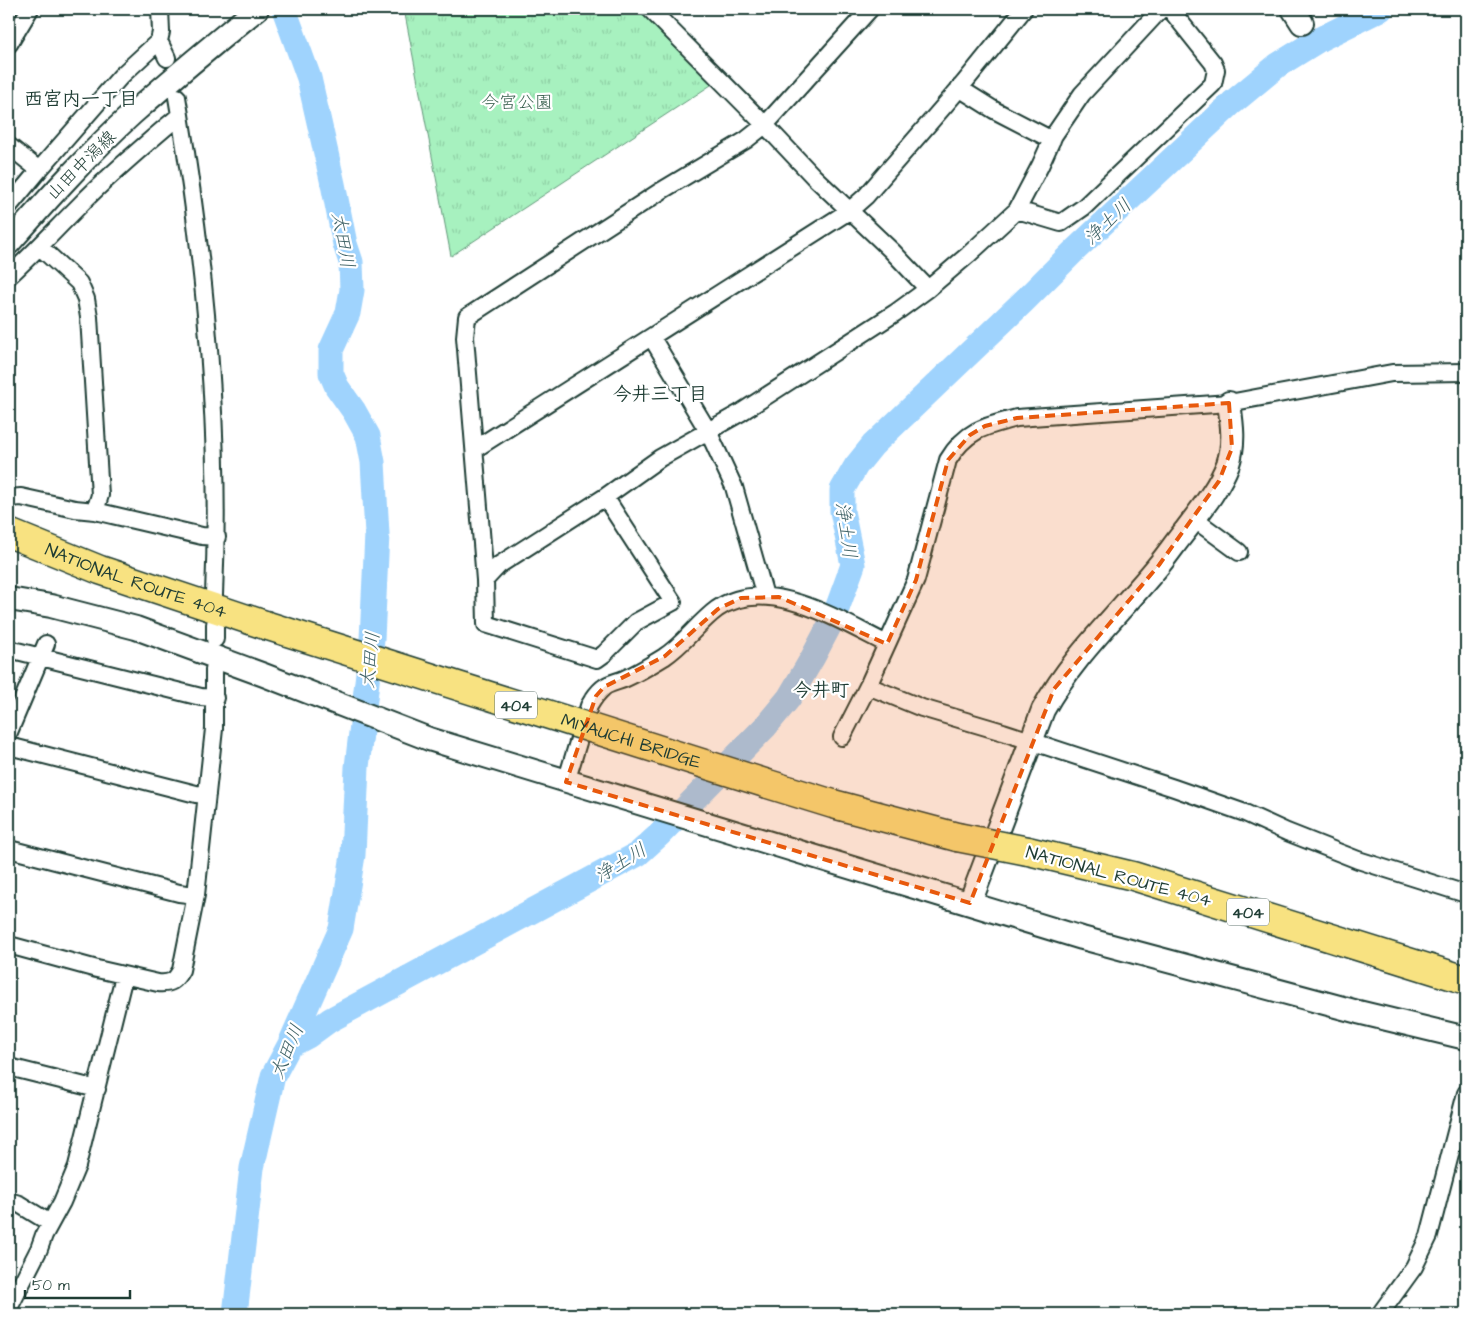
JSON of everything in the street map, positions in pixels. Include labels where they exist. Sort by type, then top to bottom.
[{"type":"highway","name":"NATIONAL ROUTE 404","points":[[9,533],[100,570],[265,625]]},
{"type":"highway","name":"MIYAUCHI BRIDGE","points":[[265,625],[768,784]]},
{"type":"highway","name":"NATIONAL ROUTE 404","points":[[768,784],[833,804],[957,836],[1133,876],[1466,980]]},
{"type":"street","points":[[9,44],[30,9]]},
{"type":"street","points":[[9,206],[121,76],[159,41],[161,32],[160,9]]},
{"type":"street","name":"山田中潟線","points":[[9,243],[54,191],[125,121],[203,52],[257,9]]},
{"type":"street","points":[[650,9],[813,176],[892,251],[928,289]]},
{"type":"street","points":[[605,496],[673,602],[636,622],[597,659],[486,624],[485,580],[465,346],[465,324],[467,317],[661,191],[746,140],[765,125],[870,9]]},
{"type":"street","points":[[474,449],[850,211],[866,196],[1024,9]]},
{"type":"street","points":[[485,580],[499,564],[660,458],[740,413],[895,313],[928,289],[1017,210],[1052,140],[1082,94],[1161,9]]},
{"type":"street","points":[[1017,210],[1061,223],[1084,206],[1213,84],[1216,70],[1213,63],[1170,9]]},
{"type":"street","points":[[159,41],[167,58]]},
{"type":"street","points":[[959,88],[994,110],[1052,140]]},
{"type":"street","points":[[177,97],[194,198],[205,304],[215,443],[216,537],[214,595]]},
{"type":"street","points":[[9,276],[93,192],[180,115]]},
{"type":"street","points":[[9,146],[39,170]]},
{"type":"street","points":[[40,247],[79,283],[86,299],[89,317],[100,495],[95,511]]},
{"type":"street","points":[[652,338],[708,431],[734,487],[765,596]]},
{"type":"street","points":[[842,737],[868,686],[916,580],[948,460],[957,445],[985,426],[1017,418],[1228,403],[1392,374],[1466,372]]},
{"type":"street","points":[[970,903],[1043,710],[1054,689],[1076,659],[1159,565],[1194,519],[1228,464],[1233,437],[1228,403]]},
{"type":"street","points":[[9,498],[21,497],[75,509],[95,511],[202,536],[216,537]]},
{"type":"street","points":[[1194,519],[1239,552]]},
{"type":"street","points":[[566,782],[589,706],[604,687],[644,670],[679,646],[718,609],[741,598],[765,596],[801,603],[887,644]]},
{"type":"street","points":[[9,599],[51,606],[136,628],[429,739],[1082,938],[1358,1012],[1466,1038]]},
{"type":"street","points":[[9,650],[43,650],[201,697],[215,698]]},
{"type":"street","points":[[9,732],[43,650]]},
{"type":"street","points":[[9,945],[124,976],[168,984],[175,980],[181,970],[196,895],[214,729],[214,669]]},
{"type":"street","points":[[868,686],[922,708],[1110,766],[1245,813],[1358,860],[1466,894]]},
{"type":"street","points":[[9,746],[196,794],[207,795]]},
{"type":"street","points":[[9,849],[196,895]]},
{"type":"street","points":[[9,1308],[36,1256],[78,1166],[124,976]]},
{"type":"street","points":[[9,1067],[97,1089]]},
{"type":"street","points":[[1380,1314],[1414,1267],[1429,1236],[1466,1093]]},
{"type":"street","points":[[9,1201],[19,1204],[50,1223]]},
{"type":"highlighted area","points":[[1229,403],[1232,448],[1219,481],[1159,565],[1054,689],[970,903],[566,782],[596,696],[604,687],[665,656],[718,609],[741,598],[779,597],[887,644],[916,580],[948,460],[970,435],[985,426],[1017,418]]},
{"type":"green space","name":"今宮公園","points":[[404,9],[639,9],[714,83],[451,256]]},
{"type":"waterway","name":"太田川","points":[[235,1314],[252,1168],[273,1076],[289,1046],[341,929],[353,855],[357,767],[372,639],[377,534],[373,462],[368,436],[354,411],[337,387],[331,373],[331,350],[348,313],[352,290],[351,262],[345,244],[309,78],[284,9]]},
{"type":"waterway","name":"浄土川","points":[[289,1046],[308,1036],[330,1020],[638,854],[659,835],[765,727],[789,698],[813,657],[834,617],[853,565],[842,511],[842,490],[856,466],[873,445],[1075,250],[1232,103],[1278,65],[1320,39],[1381,9]]},
{"type":"district","name":"西宮内一丁目","points":[[81,98]]},
{"type":"district","name":"今井三丁目","points":[[660,393]]},
{"type":"district","name":"今井町","points":[[821,689]]}]
